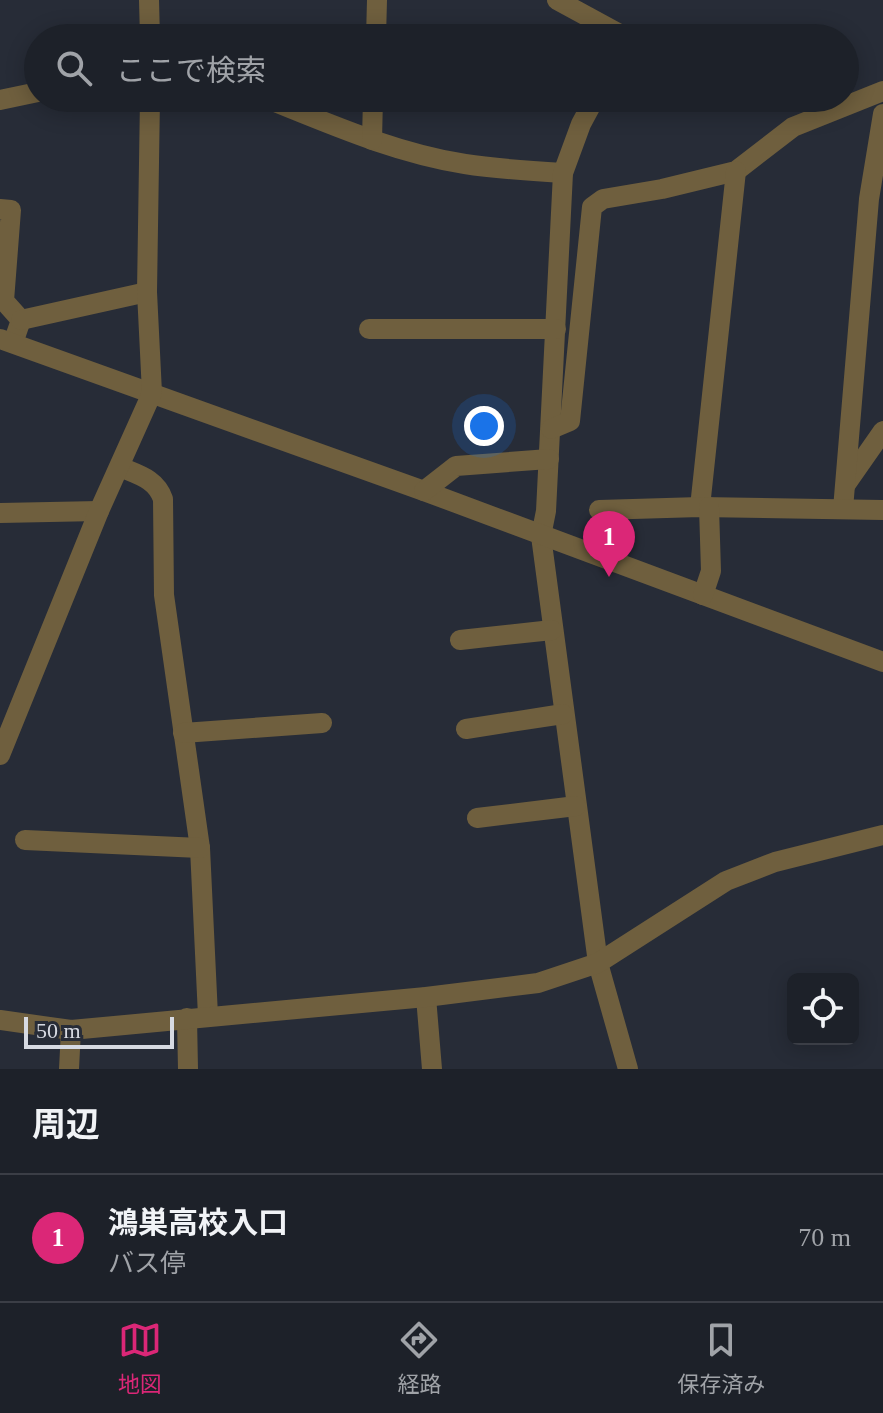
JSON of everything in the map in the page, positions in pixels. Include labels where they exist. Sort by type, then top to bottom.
[{"type":"street","points":[[149,0],[150,24]]},
{"type":"street","points":[[376,24],[377,0]]},
{"type":"street","points":[[557,0],[610,24]]},
{"type":"street","points":[[859,101],[883,91]]},
{"type":"street","points":[[0,100],[24,95]]},
{"type":"street","points":[[0,755],[99,511],[152,393],[147,292],[150,112]]},
{"type":"street","points":[[301,112],[372,140],[463,164],[563,173]]},
{"type":"street","points":[[372,140],[373,112]]},
{"type":"street","points":[[587,112],[563,173],[551,429],[546,511],[541,536],[598,963],[628,1069]]},
{"type":"street","points":[[551,429],[570,421],[592,207],[603,199],[736,171],[793,127],[830,112]]},
{"type":"street","points":[[843,509],[883,114]]},
{"type":"street","points":[[703,595],[711,571],[705,507],[736,171]]},
{"type":"street","points":[[0,209],[11,210],[4,301],[21,320]]},
{"type":"street","points":[[147,292],[21,320],[7,341],[424,491],[883,662]]},
{"type":"street","points":[[369,329],[556,329]]},
{"type":"street","points":[[846,484],[883,431]]},
{"type":"street","points":[[424,491],[456,466],[549,459]]},
{"type":"street","points":[[120,467],[159,487],[163,499],[164,595],[200,848],[208,1016]]},
{"type":"street","points":[[599,510],[705,507],[883,510]]},
{"type":"street","points":[[0,513],[99,511]]},
{"type":"street","points":[[460,640],[552,630]]},
{"type":"street","points":[[466,729],[563,714]]},
{"type":"street","points":[[183,733],[322,723]]},
{"type":"street","points":[[477,818],[576,806]]},
{"type":"street","points":[[0,1020],[71,1030],[426,997],[538,983],[598,963],[726,881],[775,862],[883,835]]},
{"type":"street","points":[[25,840],[200,848]]},
{"type":"street","points":[[426,997],[432,1069]]},
{"type":"street","points":[[187,1018],[188,1069]]},
{"type":"street","points":[[69,1069],[71,1030]]},
{"type":"place","name":"鴻巣高校入口","points":[[609,577]]}]
